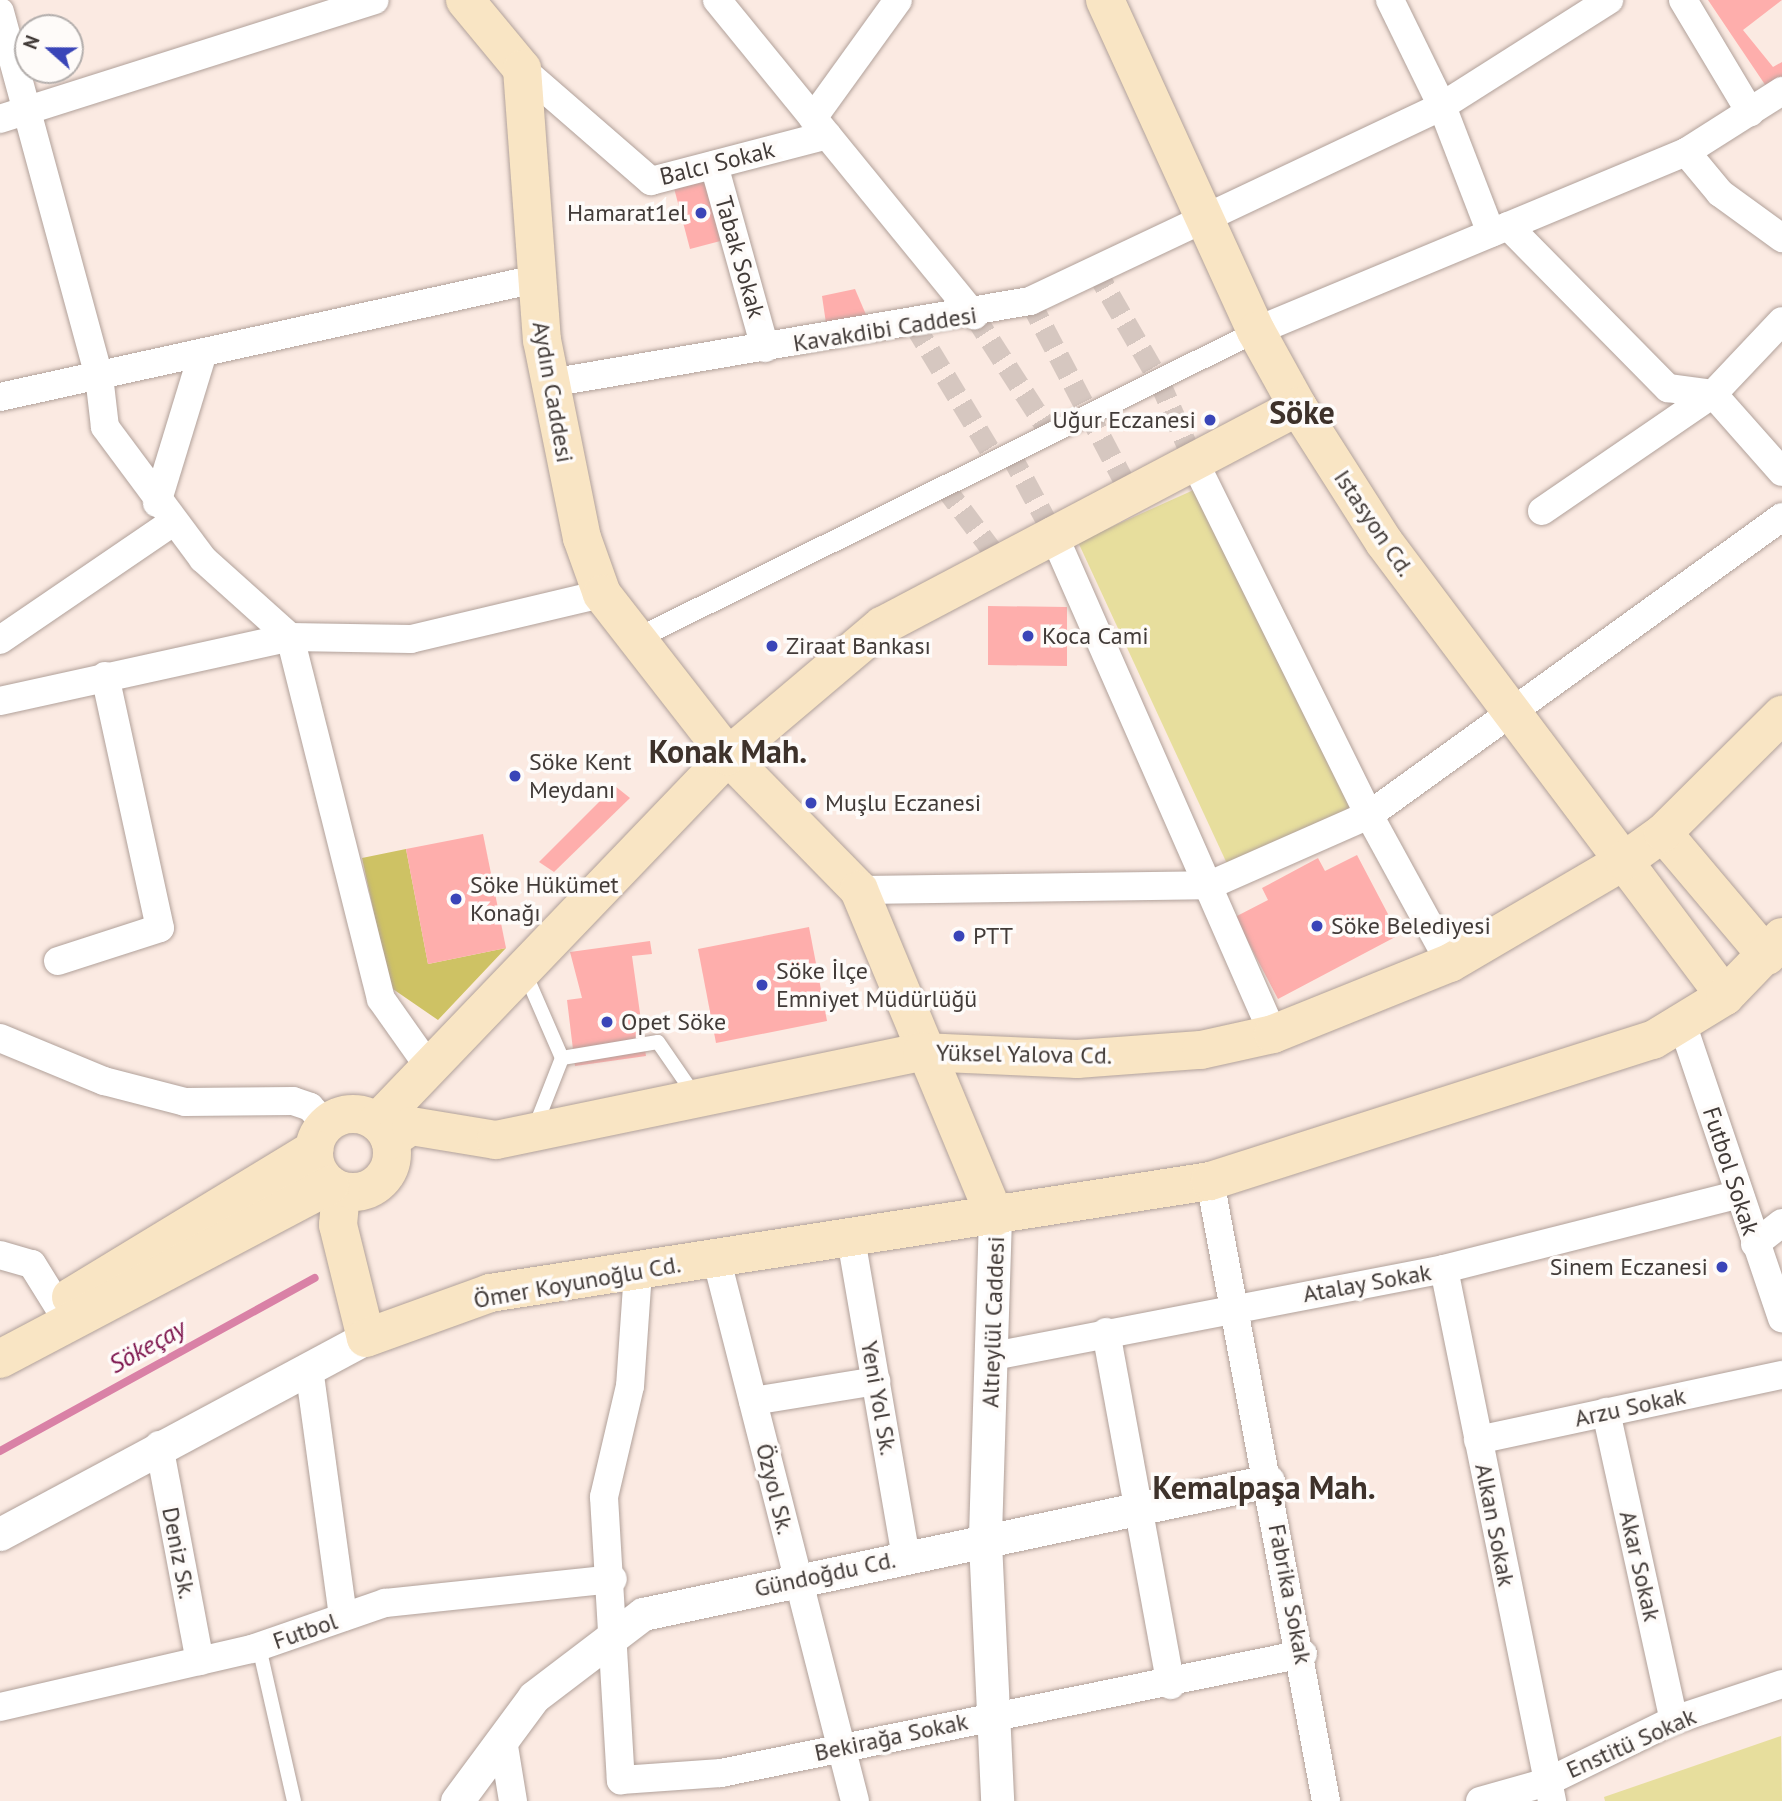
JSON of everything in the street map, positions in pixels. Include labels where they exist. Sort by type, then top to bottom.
[{"type":"main road","points":[[465,0],[522,69]]},
{"type":"main road","name":"Istasyon Cd.","points":[[1110,2],[1202,216],[1256,331],[1298,407],[1384,541],[1510,713],[1725,996]]},
{"type":"main road","name":"Aydın Caddesi","points":[[522,69],[536,279],[550,383],[582,538],[602,594],[728,756]]},
{"type":"main road","points":[[0,1339],[65,1313],[335,1188],[377,1185],[391,1165],[384,1131],[429,1067],[728,756],[882,626],[1052,531],[1298,407]]},
{"type":"main road","name":"Yüksel Yalova Cd.","points":[[384,1131],[411,1126],[465,1139],[533,1132],[699,1101],[922,1052],[1077,1059],[1201,1050],[1273,1034],[1450,963],[1624,860],[1663,833],[1782,715]]},
{"type":"main road","name":"Altıeylül Caddesi","points":[[728,756],[859,890],[922,1052],[995,1217]]},
{"type":"main road","points":[[1663,833],[1777,951]]},
{"type":"main road","name":"Ömer Koyunoğlu Cd.","points":[[366,1338],[490,1293],[995,1217],[1210,1181],[1490,1096],[1653,1040],[1725,996],[1777,951]]},
{"type":"main road","points":[[0,1359],[351,1114],[384,1131]]},
{"type":"main road","points":[[320,1136],[317,1169],[335,1188],[338,1225],[366,1338]]},
{"type":"street","points":[[13,115],[375,0]]},
{"type":"street","points":[[716,0],[974,315]]},
{"type":"street","points":[[820,127],[898,0]]},
{"type":"street","points":[[1390,0],[1500,230],[1668,388],[1713,394],[1782,471]]},
{"type":"street","name":"Kavakdibi Caddesi","points":[[550,383],[974,315],[1030,301],[1202,216],[1442,106],[1609,0]]},
{"type":"street","points":[[1683,0],[1750,112]]},
{"type":"street","points":[[0,12],[13,115],[99,376],[105,427],[165,513],[203,559],[290,637],[381,999],[429,1067]]},
{"type":"street","name":"Balcı Sokak","points":[[522,69],[651,181],[714,166],[820,127]]},
{"type":"street","points":[[637,638],[1256,331],[1686,152],[1782,91]]},
{"type":"street","points":[[1686,152],[1720,193],[1782,238]]},
{"type":"street","name":"Tabak Sokak","points":[[714,166],[765,348]]},
{"type":"street","points":[[0,397],[536,279]]},
{"type":"street","points":[[1542,511],[1713,394],[1782,321]]},
{"type":"street","points":[[0,640],[165,513],[203,353]]},
{"type":"street","points":[[1194,459],[1369,815],[1450,963]]},
{"type":"street","points":[[859,890],[1210,886],[1369,815],[1782,516]]},
{"type":"street","points":[[1052,531],[1273,1034]]},
{"type":"street","points":[[0,701],[290,637],[411,639],[602,594]]},
{"type":"street","points":[[58,961],[160,928],[105,676]]},
{"type":"street","name":"Futbol Sokak","points":[[1682,1023],[1737,1195],[1782,1319]]},
{"type":"street","points":[[0,1038],[104,1081],[185,1102],[293,1101],[310,1107],[320,1136]]},
{"type":"street","name":"Fabrika Sokak","points":[[1210,1181],[1303,1654],[1326,1801]]},
{"type":"street","name":"Atalay Sokak","points":[[993,1356],[1235,1307],[1444,1269],[1737,1195]]},
{"type":"street","name":"Altıeylül Caddesi","points":[[995,1217],[993,1356],[985,1542],[997,1801]]},
{"type":"street","points":[[1755,1244],[1782,1223]]},
{"type":"street","name":"Yeni Yol Sk.","points":[[851,1239],[906,1557]]},
{"type":"street","points":[[0,1255],[32,1264],[65,1313]]},
{"type":"street","name":"Özyol Sk.","points":[[716,1257],[855,1801]]},
{"type":"street","name":"Alkan Sokak","points":[[1444,1269],[1549,1791]]},
{"type":"street","points":[[617,1633],[604,1497],[630,1386],[638,1272]]},
{"type":"street","points":[[1106,1332],[1142,1510],[1171,1685]]},
{"type":"street","name":"Ömer Koyunoğlu Cd.","points":[[0,1534],[159,1445],[366,1338]]},
{"type":"street","points":[[309,1368],[343,1617]]},
{"type":"street","name":"Arzu Sokak","points":[[1478,1440],[1782,1375]]},
{"type":"street","points":[[753,1401],[876,1381]]},
{"type":"street","name":"Akar Sokak","points":[[1606,1412],[1674,1720]]},
{"type":"street","name":"Deniz Sk.","points":[[159,1445],[200,1661]]},
{"type":"street","name":"Gündoğdu Cd.","points":[[457,1801],[534,1697],[643,1614],[798,1578],[1142,1510],[1268,1481]]},
{"type":"street","name":"Futbol","points":[[0,1707],[259,1647],[385,1603],[613,1579]]},
{"type":"street","name":"Bekirağa Sokak","points":[[617,1633],[621,1780],[721,1773],[992,1715],[1171,1685],[1303,1654]]},
{"type":"street","name":"Enstitü Sokak","points":[[1480,1801],[1549,1791],[1674,1720],[1782,1684]]},
{"type":"street","points":[[503,1740],[513,1801]]},
{"type":"lane","points":[[523,969],[562,1058],[533,1132]]},
{"type":"lane","points":[[562,1058],[658,1042],[699,1101]]},
{"type":"lane","points":[[259,1647],[293,1801]]},
{"type":"shaded area","points":[[1198,488],[1350,808],[1229,868],[1078,542]]},
{"type":"shaded area","points":[[406,849],[428,964],[506,948],[438,1020],[390,987],[362,858]]},
{"type":"shaded area","points":[[1781,1736],[1782,1801],[1605,1801],[1604,1797]]},
{"type":"building","points":[[1708,0],[1782,0],[1743,30],[1773,67],[1782,62],[1782,87],[1772,95]]},
{"type":"building","name":"Hamarat1el","points":[[712,177],[728,239],[690,249],[674,188]]},
{"type":"building","points":[[855,289],[870,324],[827,330],[822,296]]},
{"type":"building","name":"Koca Cami","points":[[988,606],[1067,607],[1067,666],[988,665]]},
{"type":"building","points":[[615,786],[630,798],[554,872],[539,862]]},
{"type":"building","name":"Söke Hükümet Konağı","points":[[483,834],[506,948],[428,964],[406,849]]},
{"type":"building","name":"Söke Belediyesi","points":[[1357,855],[1399,935],[1278,999],[1235,917],[1268,900],[1262,888],[1318,858],[1325,871]]},
{"type":"building","name":"Söke İlçe Emniyet Müdürlüğü","points":[[809,927],[827,1021],[716,1043],[698,949]]},
{"type":"building","points":[[650,941],[652,954],[632,956],[646,1056],[575,1066],[567,1000],[582,998],[570,952]]},
{"type":"waterway","name":"Sökeçay","points":[[0,1451],[315,1278]]},
{"type":"tunnel","points":[[1095,269],[1159,380],[1193,459]]},
{"type":"tunnel","points":[[1030,301],[1130,492]]},
{"type":"tunnel","points":[[974,315],[1050,433]]},
{"type":"tunnel","points":[[914,324],[996,460]]},
{"type":"tunnel","points":[[1010,453],[1052,531]]},
{"type":"tunnel","points":[[944,486],[1001,562]]},
{"type":"place","name":"Hamarat1el","points":[[701,213]]},
{"type":"place","name":"Uğur Eczanesi","points":[[1210,420]]},
{"type":"place","name":"Koca Cami","points":[[1028,636]]},
{"type":"place","name":"Ziraat Bankası","points":[[772,646]]},
{"type":"place","name":"Söke Kent Meydanı","points":[[515,776]]},
{"type":"place","name":"Muşlu Eczanesi","points":[[811,803]]},
{"type":"place","name":"Söke Hükümet Konağı","points":[[456,899]]},
{"type":"place","name":"Söke Belediyesi","points":[[1317,926]]},
{"type":"place","name":"PTT","points":[[959,936]]},
{"type":"place","name":"Söke İlçe Emniyet Müdürlüğü","points":[[762,985]]},
{"type":"place","name":"Opet Söke","points":[[607,1022]]},
{"type":"place","name":"Sinem Eczanesi","points":[[1722,1267]]},
{"type":"district","name":"Söke","points":[[1302,412]]},
{"type":"district","name":"Konak Mah.","points":[[728,751]]},
{"type":"district","name":"Kemalpaşa Mah.","points":[[1264,1487]]}]
